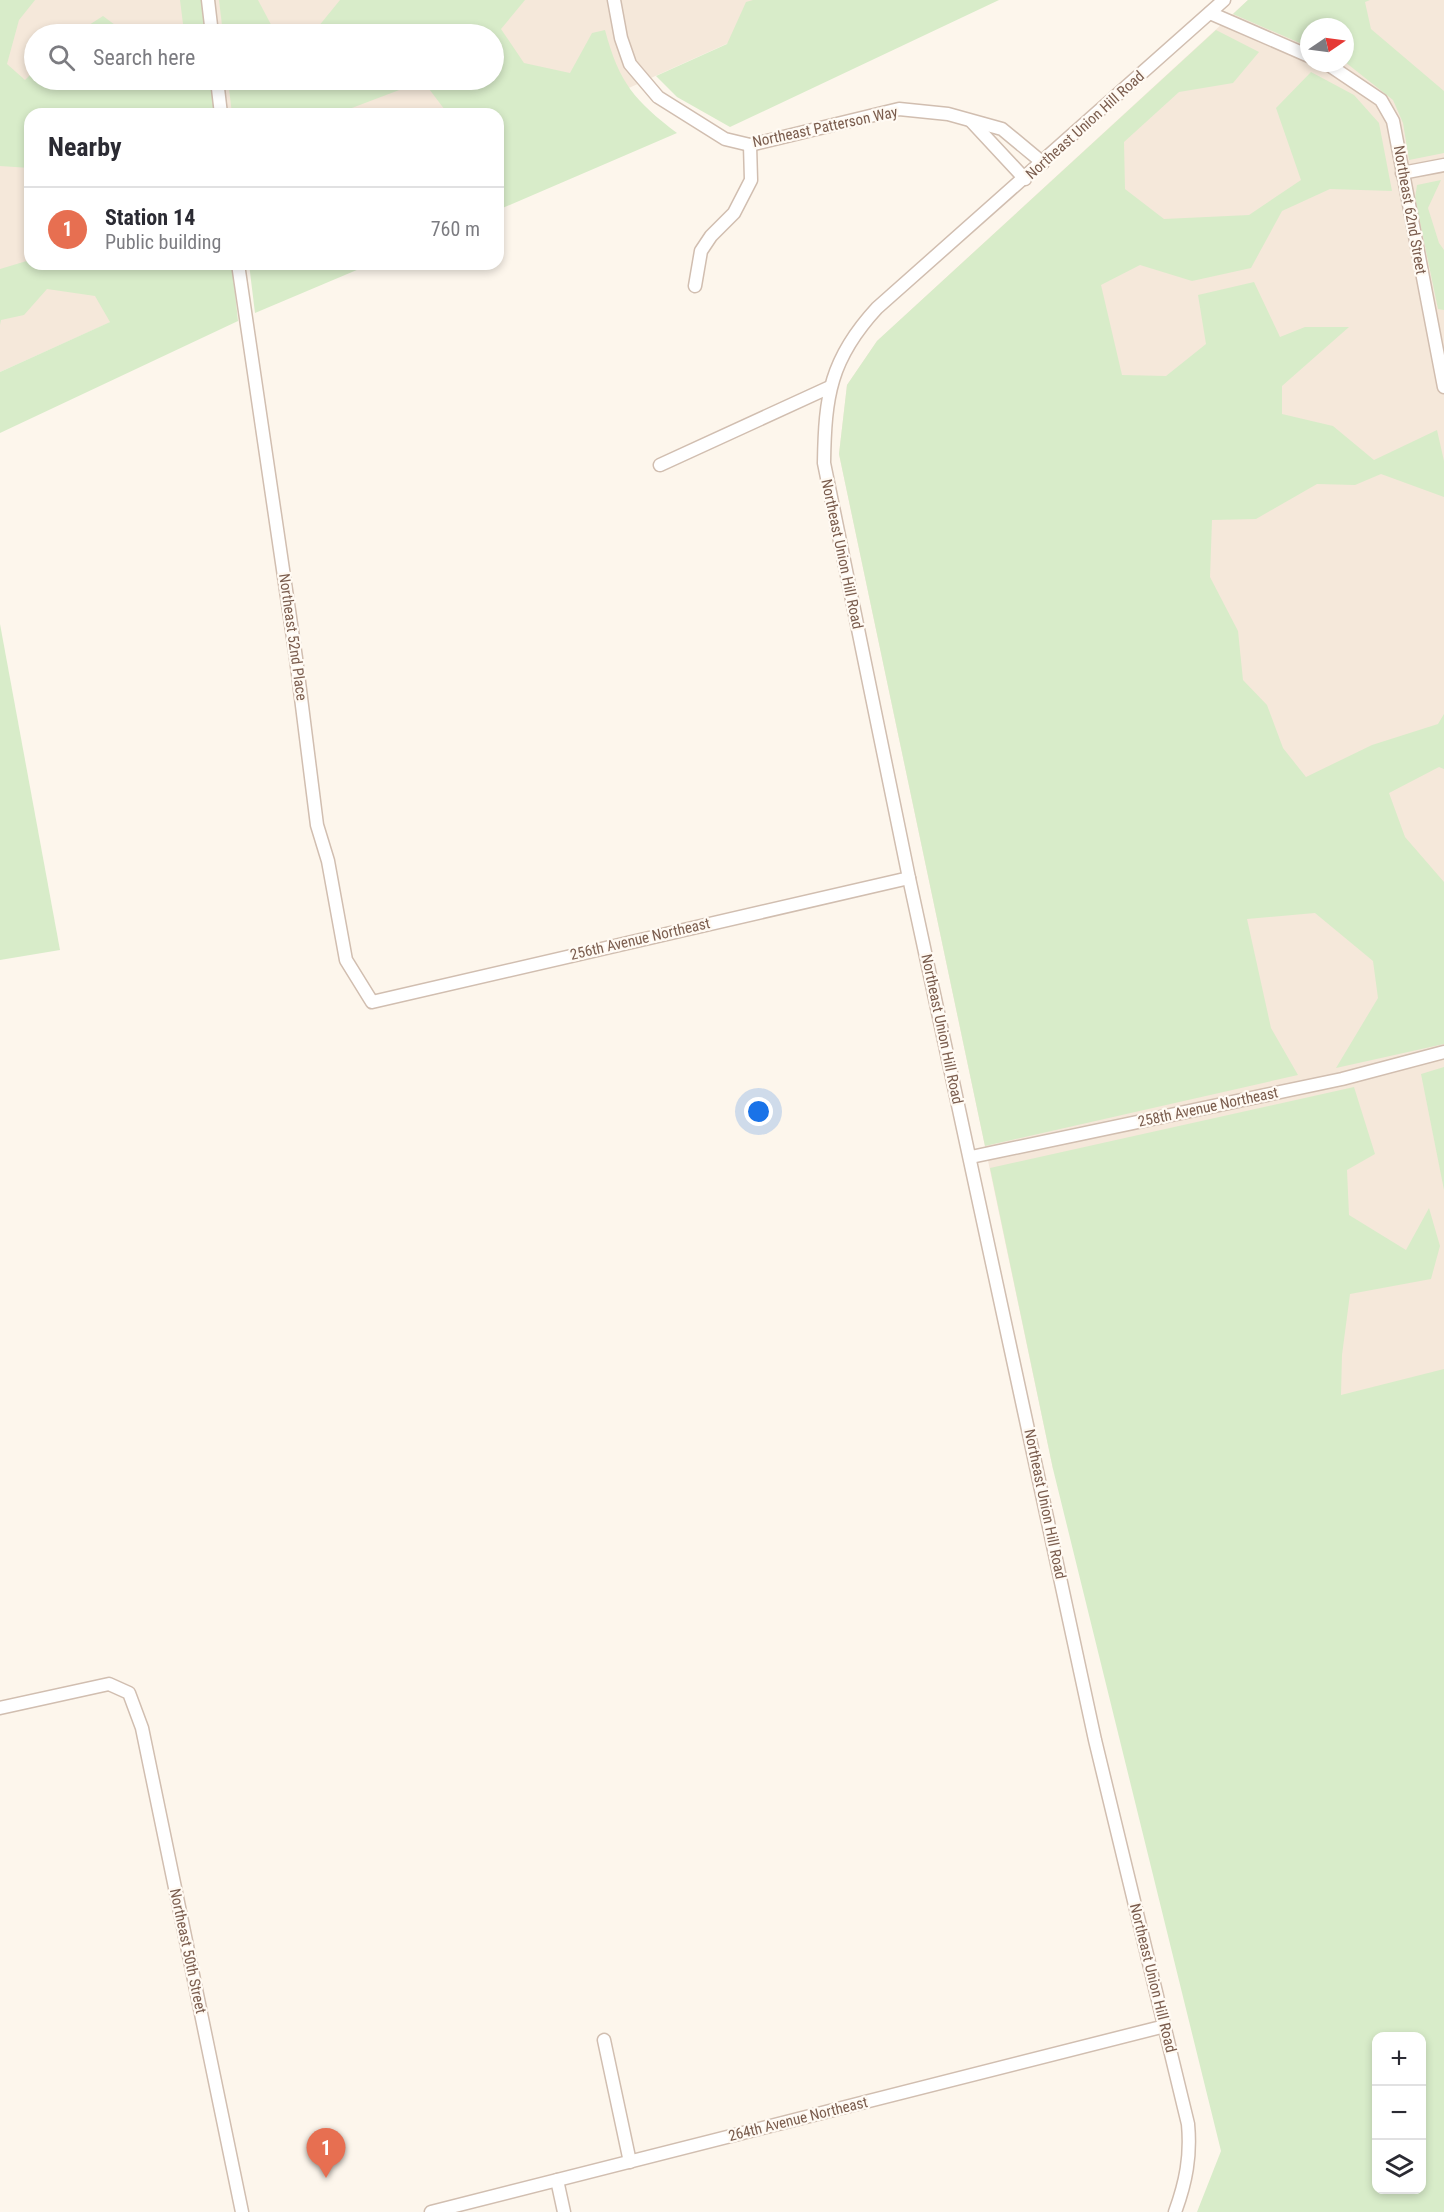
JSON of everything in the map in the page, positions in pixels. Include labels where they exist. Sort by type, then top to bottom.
[{"type":"street","points":[[208,0],[211,24]]},
{"type":"street","name":"Northeast Patterson Way","points":[[614,0],[621,38],[630,64],[658,97],[725,139],[750,145],[899,109],[948,114],[1002,129],[1043,163]]},
{"type":"street","name":"Northeast Union Hill Road","points":[[1175,2212],[1186,2181],[1190,2145],[1188,2124],[1093,1728],[909,878],[824,463],[824,421],[830,387],[848,343],[876,308],[1043,163],[1224,0]]},
{"type":"street","points":[[1210,13],[1300,52]]},
{"type":"street","name":"Northeast 62nd Street","points":[[1339,72],[1381,100],[1393,121],[1444,387]]},
{"type":"street","points":[[219,90],[220,108]]},
{"type":"street","points":[[970,120],[1025,178]]},
{"type":"street","points":[[695,286],[701,251],[711,236],[734,213],[751,180],[750,145]]},
{"type":"street","points":[[1402,173],[1444,165]]},
{"type":"street","name":"Northeast 52nd Place","points":[[239,270],[297,657],[316,825],[328,861],[346,960],[372,1002]]},
{"type":"street","points":[[660,465],[830,387]]},
{"type":"street","name":"256th Avenue Northeast","points":[[372,1002],[909,878]]},
{"type":"street","name":"258th Avenue Northeast","points":[[971,1157],[1342,1079],[1444,1053]]},
{"type":"street","name":"Northeast 50th Street","points":[[0,1708],[110,1684],[129,1693],[142,1728],[242,2212]]},
{"type":"street","name":"264th Avenue Northeast","points":[[431,2212],[1165,2026]]},
{"type":"street","points":[[604,2040],[630,2162]]},
{"type":"street","points":[[557,2180],[564,2212]]},
{"type":"shaded area","points":[[0,0],[824,0],[504,144],[504,108],[24,108],[24,270],[226,270],[0,372]]},
{"type":"shaded area","points":[[1248,0],[1444,0],[1444,1373],[1053,1469],[839,454],[847,385],[877,341]]},
{"type":"green space","points":[[0,0],[35,0],[19,20],[7,64],[24,79],[24,90],[211,90],[213,108],[24,108],[24,168],[0,166]]},
{"type":"green space","points":[[180,0],[201,0],[204,24],[183,24]]},
{"type":"green space","points":[[219,0],[258,0],[271,24],[222,24]]},
{"type":"green space","points":[[340,0],[525,0],[504,25],[320,24]]},
{"type":"green space","points":[[753,0],[999,0],[730,127],[677,97],[656,76],[727,44],[746,2]]},
{"type":"green space","points":[[1248,0],[1370,0],[1365,2],[1371,29],[1444,91],[1444,153],[1409,160],[1403,123],[1393,100],[1354,69],[1354,18],[1300,18],[1300,43],[1233,14]]},
{"type":"green space","points":[[103,16],[114,24],[91,24]]},
{"type":"green space","points":[[605,30],[616,64],[630,89],[650,111],[677,133],[504,207],[504,108],[443,108],[430,90],[504,90],[504,33],[524,63],[570,73],[592,33]]},
{"type":"green space","points":[[1216,30],[1259,52],[1233,83],[1179,92],[1124,142],[1125,189],[1164,219],[1249,215],[1301,180],[1276,108],[1311,72],[1354,95],[1379,123],[1392,191],[1330,189],[1282,211],[1251,268],[1192,281],[1140,265],[1101,285],[1122,375],[1166,376],[1206,344],[1198,295],[1254,282],[1280,337],[1305,327],[1349,327],[1282,386],[1282,414],[1333,426],[1374,460],[1437,430],[1444,461],[1444,497],[1381,474],[1355,485],[1317,484],[1256,519],[1212,520],[1210,577],[1238,631],[1243,680],[1267,705],[1283,748],[1306,777],[1372,745],[1438,724],[1444,714],[1444,769],[1439,767],[1389,793],[1405,837],[1444,882],[1444,1044],[1336,1068],[1378,998],[1373,961],[1315,913],[1247,919],[1271,1028],[1298,1075],[985,1146],[839,454],[847,385],[877,341]]},
{"type":"green space","points":[[229,90],[399,90],[352,108],[231,108]]},
{"type":"green space","points":[[1441,180],[1428,208],[1439,243],[1444,250],[1444,310],[1438,309],[1415,198],[1417,185]]},
{"type":"green space","points":[[24,262],[24,270],[233,270],[238,321],[0,433],[0,372],[110,322],[95,296],[47,289],[24,315],[1,320],[0,325],[0,269]]},
{"type":"green space","points":[[250,270],[357,270],[255,313]]},
{"type":"green space","points":[[0,624],[60,950],[0,960]]},
{"type":"green space","points":[[1444,1067],[1444,1190],[1421,1074]]},
{"type":"green space","points":[[1354,1087],[1375,1154],[1347,1170],[1349,1215],[1406,1250],[1429,1208],[1440,1246],[1431,1279],[1350,1294],[1342,1355],[1341,1395],[1444,1369],[1444,2212],[1197,2212],[1221,2151],[1053,1469],[990,1168]]},
{"type":"place","name":"Station 14","points":[[326,2178]]}]
